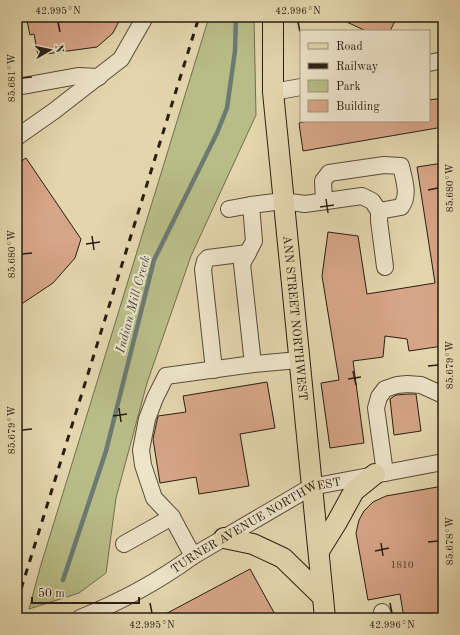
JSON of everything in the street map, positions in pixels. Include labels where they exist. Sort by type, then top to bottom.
[{"type":"main road","name":"ANN STREET NORTHWEST","points":[[273,17],[273,92],[325,618]]},
{"type":"main road","points":[[319,551],[354,491],[380,474]]},
{"type":"main road","points":[[224,538],[253,544],[283,558],[323,597]]},
{"type":"street","points":[[17,137],[54,111],[121,59],[145,17]]},
{"type":"street","points":[[430,63],[443,60]]},
{"type":"street","points":[[17,87],[78,76],[99,77]]},
{"type":"street","points":[[273,92],[300,87]]},
{"type":"street","points":[[324,201],[323,181],[329,173],[384,165],[401,166],[407,195],[405,202],[401,207],[379,211]]},
{"type":"street","points":[[228,209],[284,201],[305,204],[362,196],[372,201],[379,211],[378,221],[385,266]]},
{"type":"street","points":[[251,205],[254,241],[242,264],[253,364]]},
{"type":"street","points":[[214,370],[203,269],[205,260],[208,258],[248,253]]},
{"type":"street","points":[[193,556],[172,517],[154,498],[143,465],[141,450],[147,419],[166,376],[253,364],[299,360]]},
{"type":"street","points":[[380,474],[376,408],[379,397],[385,389],[398,384],[420,385],[443,395]]},
{"type":"street","name":"TURNER AVENUE NORTHWEST","points":[[89,616],[175,569],[193,556],[311,487],[443,462]]},
{"type":"street","points":[[124,544],[172,517]]},
{"type":"green space","points":[[209,17],[254,17],[256,115],[191,256],[147,383],[116,498],[106,573],[79,593],[29,609],[40,568]]},
{"type":"building","points":[[48,17],[121,17],[113,33],[97,47],[38,55],[34,34],[30,35],[27,21]]},
{"type":"building","points":[[336,17],[397,17],[390,30],[364,30]]},
{"type":"building","points":[[443,98],[443,127],[303,151],[299,123],[430,122],[430,100]]},
{"type":"building","points":[[26,158],[81,239],[75,258],[53,283],[17,307],[17,164]]},
{"type":"building","points":[[443,163],[443,346],[409,351],[407,339],[385,336],[383,357],[353,361],[364,443],[330,448],[321,383],[339,380],[322,276],[328,232],[358,236],[367,294],[435,283],[417,167]]},
{"type":"building","points":[[267,382],[275,428],[240,434],[249,486],[199,494],[196,477],[160,483],[153,439],[158,416],[186,412],[183,396]]},
{"type":"building","points":[[416,394],[421,431],[394,435],[390,399],[396,395]]},
{"type":"building","points":[[443,486],[443,618],[404,618],[400,594],[368,600],[356,533],[359,520],[364,511],[373,502],[386,496]]},
{"type":"building","points":[[250,569],[277,618],[158,618]]},
{"type":"waterway","name":"Indian Mill Creek","points":[[63,580],[106,451],[154,260],[217,133],[227,108],[235,51],[236,17]]},
{"type":"railway","points":[[17,602],[199,17]]}]
